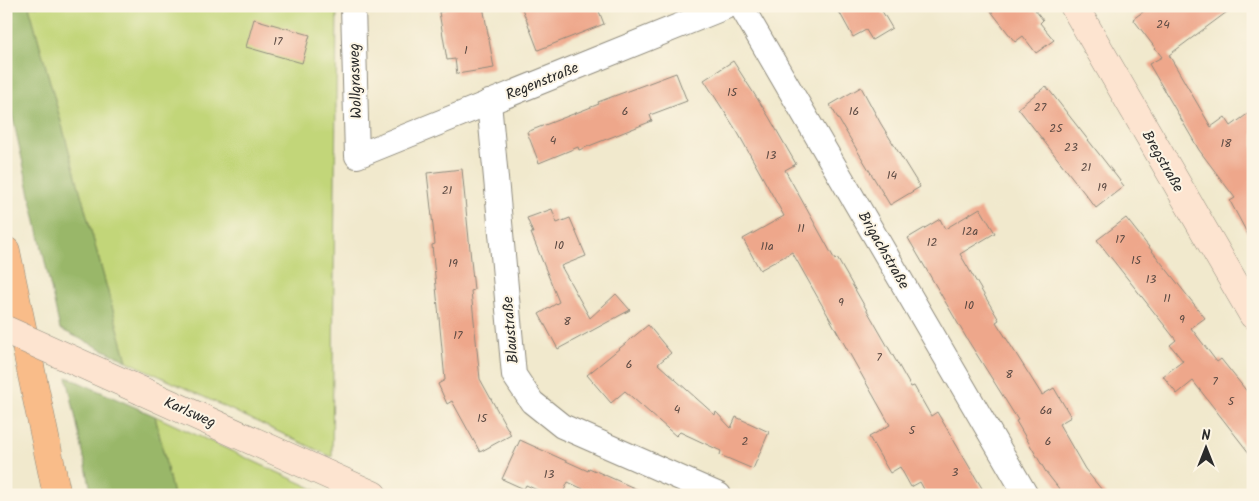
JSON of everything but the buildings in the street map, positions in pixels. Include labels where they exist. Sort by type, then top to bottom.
[{"type":"highway","points":[[6,251],[57,495]]},
{"type":"street","name":"Wollgrasweg","points":[[352,6],[357,156]]},
{"type":"street","name":"Regenstraße","points":[[357,156],[728,6]]},
{"type":"street","name":"Brigachstraße","points":[[741,6],[1026,495]]},
{"type":"street","name":"Bregstraße","points":[[1074,6],[1253,315]]},
{"type":"street","name":"Blaustraße","points":[[489,102],[514,376],[532,402],[562,426],[720,495]]},
{"type":"street","name":"Karlsweg","points":[[6,330],[373,495]]},
{"type":"green space","points":[[6,6],[29,6],[127,361],[60,329],[6,87]]},
{"type":"green space","points":[[29,6],[337,6],[332,457],[127,361]]},
{"type":"green space","points":[[67,377],[155,416],[173,495],[92,495]]},
{"type":"green space","points":[[155,416],[327,495],[173,495]]}]
